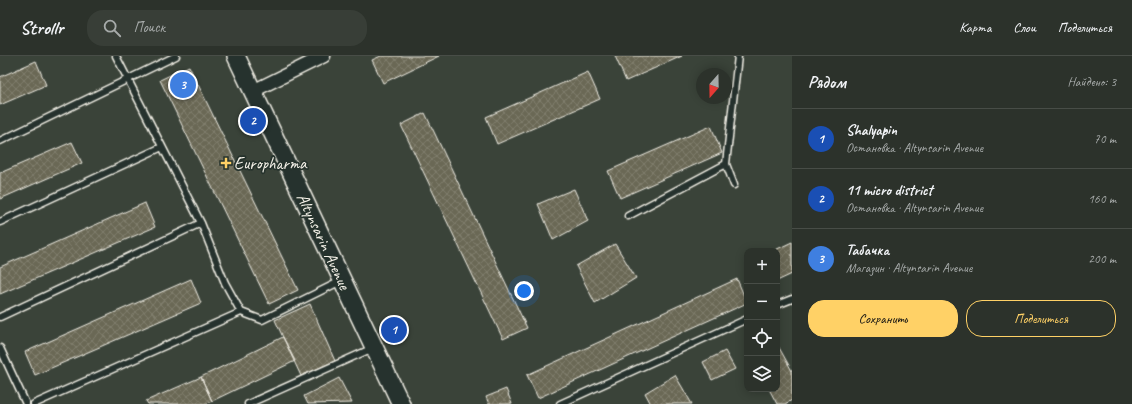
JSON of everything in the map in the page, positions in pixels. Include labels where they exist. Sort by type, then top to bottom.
[{"type":"main road","name":"Altynsarin Avenue","points":[[236,56],[401,404]]},
{"type":"street","points":[[253,91],[324,56]]},
{"type":"lane","points":[[116,56],[201,223],[225,283],[240,312],[262,320],[342,280]]},
{"type":"lane","points":[[0,141],[176,56]]},
{"type":"lane","points":[[734,185],[726,164],[738,56]]},
{"type":"lane","points":[[0,222],[162,147]]},
{"type":"lane","points":[[628,216],[726,164]]},
{"type":"lane","points":[[0,317],[201,223]]},
{"type":"lane","points":[[780,305],[792,299]]},
{"type":"lane","points":[[34,404],[240,312]]},
{"type":"lane","points":[[560,404],[745,320]]},
{"type":"lane","points":[[0,348],[26,404]]},
{"type":"lane","points":[[248,404],[374,348]]},
{"type":"building","points":[[381,56],[439,56],[383,83],[372,60]]},
{"type":"building","points":[[615,56],[682,56],[626,81]]},
{"type":"building","points":[[36,61],[46,85],[0,105],[0,77]]},
{"type":"building","points":[[189,66],[298,290],[269,304],[160,80]]},
{"type":"building","points":[[588,72],[600,99],[497,144],[486,117]]},
{"type":"building","points":[[425,113],[527,328],[503,339],[401,125]]},
{"type":"building","points":[[711,126],[722,153],[620,198],[608,171]]},
{"type":"building","points":[[72,142],[82,163],[0,199],[0,173]]},
{"type":"building","points":[[574,189],[588,221],[553,240],[538,204]]},
{"type":"building","points":[[145,203],[155,227],[0,294],[0,267]]},
{"type":"building","points":[[792,242],[792,274],[780,280],[780,248]]},
{"type":"building","points":[[615,244],[636,278],[595,303],[576,266]]},
{"type":"building","points":[[191,279],[201,303],[35,375],[25,352]]},
{"type":"building","points":[[737,279],[744,296],[744,304],[538,398],[527,375]]},
{"type":"building","points":[[310,304],[335,361],[301,376],[275,320]]},
{"type":"building","points":[[283,337],[295,361],[212,401],[201,377]]},
{"type":"building","points":[[780,349],[792,371],[792,400],[785,404],[777,404],[771,392],[780,392]]},
{"type":"building","points":[[725,351],[735,369],[712,380],[703,362]]},
{"type":"building","points":[[675,375],[692,404],[651,404],[645,393]]},
{"type":"building","points":[[201,377],[212,401],[205,404],[148,404],[146,401]]},
{"type":"building","points":[[339,378],[352,403],[308,404],[304,396]]},
{"type":"building","points":[[506,389],[512,404],[489,404],[486,397]]},
{"type":"place","name":"Табачка","points":[[183,85]]},
{"type":"place","name":"11 micro district","points":[[253,121]]},
{"type":"place","name":"Europharma","points":[[226,163]]},
{"type":"place","name":"Shalyapin","points":[[394,330]]}]
